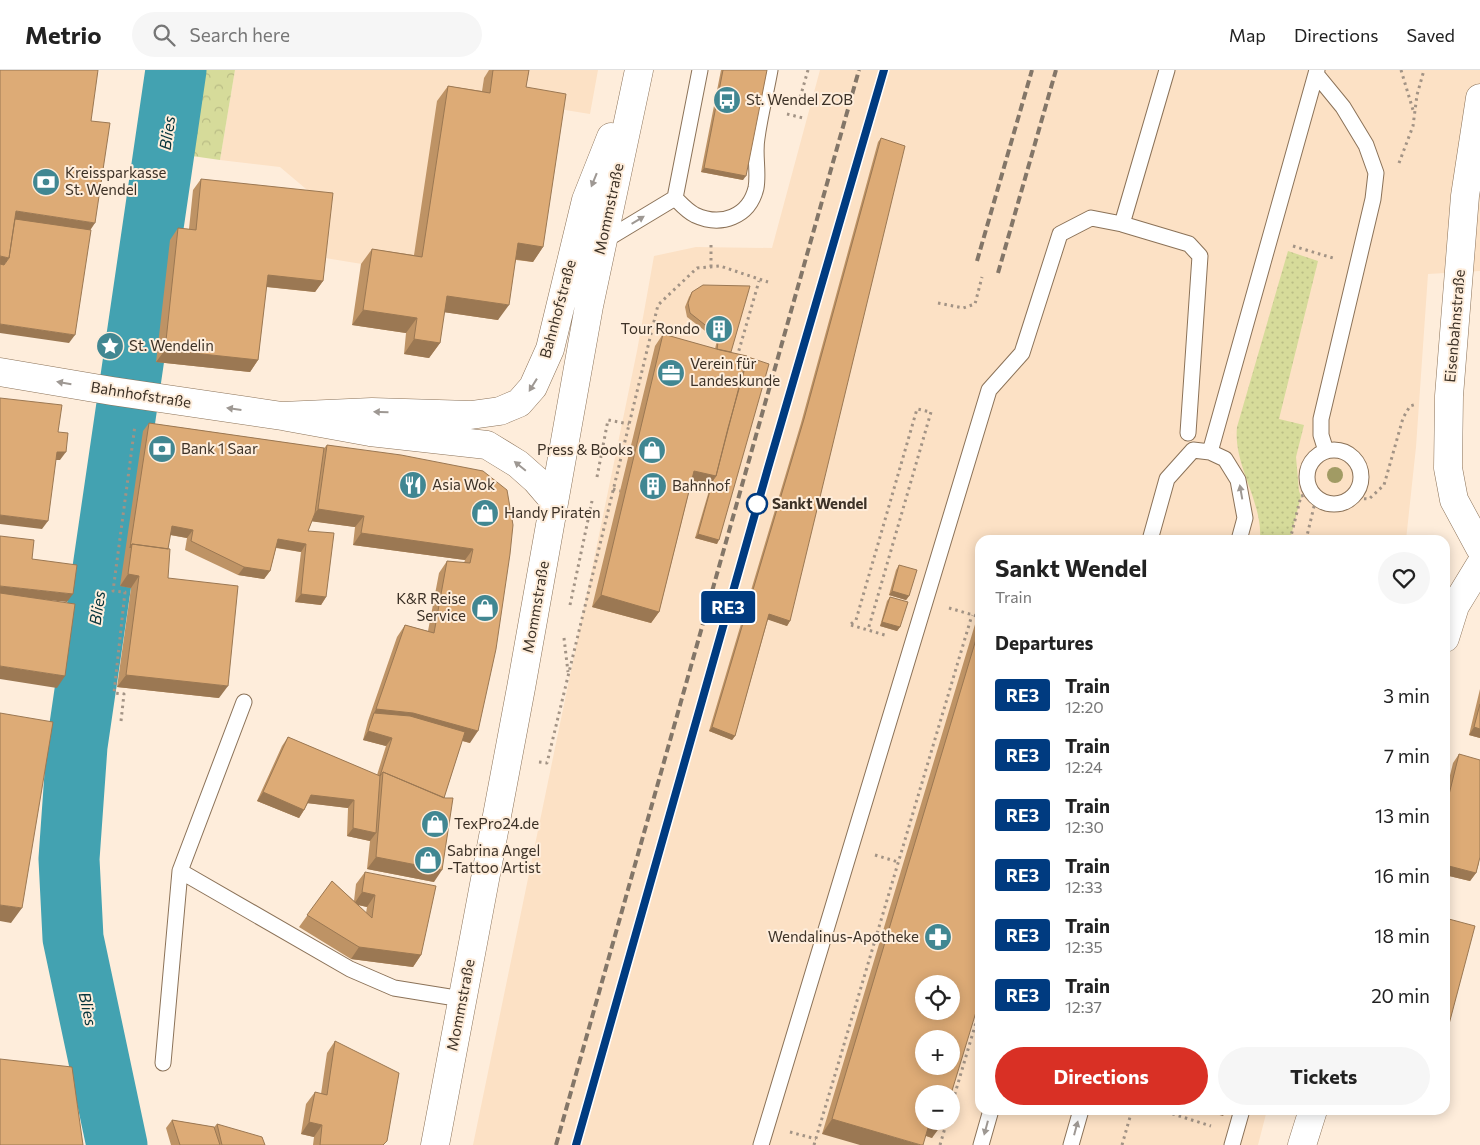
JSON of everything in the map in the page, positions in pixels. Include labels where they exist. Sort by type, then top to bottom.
[{"type":"main road","name":"Mommstraße","points":[[435,1145],[602,242],[639,70]]},
{"type":"main road","name":"Bahnhofstraße","points":[[282,416],[372,412],[471,415],[500,411],[518,403],[533,387],[550,350],[586,200],[639,70]]},
{"type":"main road","name":"Eisenbahnstraße","points":[[1480,98],[1465,196],[1449,396],[1448,468],[1454,500],[1480,548]]},
{"type":"main road","name":"Bahnhofstraße","points":[[0,372],[112,391],[282,416],[370,432],[487,446],[518,464],[536,480],[554,501]]},
{"type":"main road","points":[[1450,622],[1455,606],[1480,565]]},
{"type":"main road","points":[[1302,1145],[1311,1115]]},
{"type":"lane","points":[[602,242],[675,198],[700,70]]},
{"type":"lane","points":[[675,198],[696,216],[711,220],[726,221],[742,212],[752,198],[756,187],[756,140],[770,70]]},
{"type":"lane","points":[[1122,224],[1167,70]]},
{"type":"lane","points":[[1317,72],[1343,107],[1366,145],[1376,173],[1373,198],[1321,419],[1321,435],[1326,451]]},
{"type":"lane","points":[[1210,452],[1317,72]]},
{"type":"lane","points":[[761,1145],[989,390],[1022,353],[1060,234],[1091,218],[1122,224],[1190,244],[1200,256],[1188,433]]},
{"type":"lane","points":[[1151,535],[1167,479],[1193,450],[1210,452],[1225,459],[1238,480],[1245,518],[1240,535]]},
{"type":"lane","points":[[1326,451],[1346,452],[1360,467],[1359,488],[1351,498],[1342,503],[1325,503],[1314,496],[1308,486],[1306,477],[1308,469],[1318,455],[1326,451]]},
{"type":"lane","points":[[163,1063],[180,871],[244,702]]},
{"type":"lane","points":[[180,871],[350,969],[394,988],[462,999]]},
{"type":"lane","points":[[981,1145],[990,1115]]},
{"type":"lane","points":[[1071,1145],[1080,1115]]},
{"type":"lane","points":[[1232,1145],[1241,1115]]},
{"type":"path","points":[[808,70],[800,98],[809,100]]},
{"type":"path","points":[[1402,70],[1414,113]]},
{"type":"path","points":[[1373,198],[1391,184],[1413,126],[1417,94],[1424,70]]},
{"type":"path","points":[[787,114],[803,118]]},
{"type":"path","points":[[1270,238],[1357,265]]},
{"type":"path","points":[[508,756],[547,763],[658,305],[697,268],[720,266],[768,282]]},
{"type":"path","points":[[938,303],[963,308],[975,304],[982,277]]},
{"type":"path","points":[[735,365],[759,280]]},
{"type":"path","points":[[121,721],[124,694],[114,693],[125,592],[113,591],[139,395]]},
{"type":"path","points":[[1351,498],[1369,499],[1384,485],[1403,418],[1410,406],[1449,396]]},
{"type":"path","points":[[917,409],[931,412],[868,630],[851,624],[856,620],[874,556],[917,409]]},
{"type":"path","points":[[597,477],[608,420],[629,424]]},
{"type":"path","points":[[613,489],[620,491]]},
{"type":"path","points":[[1291,535],[1301,496],[1314,496],[1307,535]]},
{"type":"path","points":[[569,612],[592,501]]},
{"type":"path","points":[[870,555],[874,556]]},
{"type":"path","points":[[814,1145],[972,615],[975,616]]},
{"type":"path","points":[[565,634],[564,642],[568,675]]},
{"type":"path","points":[[958,1085],[975,1026]]},
{"type":"path","points":[[1122,1145],[1131,1115]]},
{"type":"path","points":[[1177,1115],[1211,1125],[1209,1132]]},
{"type":"path","points":[[940,1145],[944,1130]]},
{"type":"shaded area","points":[[235,70],[598,70],[590,114],[516,102],[484,78],[479,108],[411,272],[319,257],[325,205],[280,167],[220,160]]},
{"type":"shaded area","points":[[820,70],[1480,70],[1480,271],[1428,274],[1416,447],[1407,535],[975,535],[975,1115],[1266,1115],[1258,1145],[473,1145],[637,351],[654,256],[696,247],[772,248]]},
{"type":"green space","points":[[176,70],[235,70],[220,160],[164,152]]},
{"type":"green space","points":[[1288,251],[1318,261],[1279,419],[1304,425],[1296,457],[1301,496],[1291,535],[1260,535],[1257,511],[1239,456],[1237,427]]},
{"type":"building","name":"Kreissparkasse St. Wendel","points":[[0,70],[98,70],[91,121],[110,123],[95,223],[16,211],[9,258],[0,256]]},
{"type":"building","points":[[493,70],[529,70],[526,87],[566,94],[543,247],[518,243],[509,305],[447,296],[440,343],[414,339],[417,318],[363,310],[372,249],[422,257],[448,86],[490,93]]},
{"type":"building","points":[[723,70],[767,70],[746,176],[704,168]]},
{"type":"building","points":[[881,138],[905,146],[790,621],[769,614],[735,736],[712,727],[804,419]]},
{"type":"building","points":[[201,179],[333,193],[323,281],[268,275],[258,360],[165,350],[178,228],[196,230]]},
{"type":"building","points":[[15,219],[91,230],[75,335],[0,324],[0,264],[4,265],[9,258]]},
{"type":"building","name":"Tour Rondo","points":[[703,285],[750,286],[731,352],[717,349],[719,336],[690,313],[688,303],[692,292]]},
{"type":"building","name":"Bahnhof","points":[[663,334],[747,356],[716,476],[694,471],[659,612],[601,595]]},
{"type":"building","points":[[748,357],[769,364],[719,540],[698,534],[713,480],[716,476]]},
{"type":"building","points":[[0,398],[62,405],[58,432],[68,433],[66,452],[57,452],[48,521],[0,515]]},
{"type":"building","points":[[149,423],[324,448],[315,513],[308,531],[334,533],[326,597],[301,594],[306,544],[278,539],[270,571],[244,567],[191,541],[193,530],[172,526],[168,549],[132,544],[130,548]]},
{"type":"building","points":[[327,445],[401,455],[483,471],[507,490],[513,525],[510,554],[496,649],[478,731],[413,713],[376,709],[405,625],[434,633],[447,561],[470,563],[473,549],[361,533],[364,516],[318,509]]},
{"type":"building","points":[[0,536],[34,540],[32,559],[77,565],[73,594],[0,586]]},
{"type":"building","points":[[132,544],[170,549],[168,578],[238,586],[228,686],[126,675],[139,576],[128,574]]},
{"type":"building","points":[[899,565],[917,570],[909,596],[892,591]]},
{"type":"building","points":[[0,593],[75,604],[65,676],[0,666]]},
{"type":"building","points":[[890,597],[908,602],[900,627],[882,622]]},
{"type":"building","points":[[975,643],[975,1015],[960,1065],[960,1030],[915,1030],[915,1075],[957,1075],[954,1085],[915,1085],[915,1130],[927,1130],[923,1145],[832,1119]]},
{"type":"building","points":[[1480,704],[1480,729],[1474,727]]},
{"type":"building","points":[[0,713],[53,722],[22,908],[0,905]]},
{"type":"building","points":[[374,713],[410,716],[465,732],[444,798],[383,772],[380,776],[392,738],[368,731]]},
{"type":"building","points":[[288,737],[380,776],[376,833],[353,828],[354,800],[311,795],[304,810],[263,792]]},
{"type":"building","points":[[1459,754],[1480,760],[1480,857],[1476,873],[1450,866],[1450,791]]},
{"type":"building","points":[[383,772],[445,798],[453,798],[442,870],[376,857]]},
{"type":"building","points":[[365,872],[436,886],[421,955],[359,947],[307,915],[332,881],[372,918],[375,895],[362,892]]},
{"type":"building","points":[[1450,919],[1475,926],[1450,1020]]},
{"type":"building","points":[[335,1041],[399,1073],[387,1141],[383,1145],[320,1145],[322,1125],[309,1122],[315,1092],[327,1095]]},
{"type":"building","points":[[0,1059],[72,1067],[83,1145],[0,1145]]},
{"type":"building","points":[[172,1120],[214,1127],[220,1145],[180,1145]]},
{"type":"building","points":[[217,1124],[262,1137],[265,1145],[222,1145]]},
{"type":"waterway","name":"Blies","points":[[117,1145],[73,938],[69,859],[77,746],[176,70]]},
{"type":"railway","points":[[556,1145],[859,70]]},
{"type":"railway","points":[[576,1145],[773,449],[884,70]]},
{"type":"railway","points":[[977,261],[1032,70]]},
{"type":"railway","points":[[998,273],[1056,70]]},
{"type":"train","name":"RE3","points":[[576,1145],[768,468],[884,70]]},
{"type":"place","name":"St. Wendel ZOB","points":[[727,100]]},
{"type":"place","name":"Kreissparkasse St. Wendel","points":[[46,182]]},
{"type":"place","name":"Tour Rondo","points":[[719,329]]},
{"type":"place","name":"St. Wendelin","points":[[110,346]]},
{"type":"place","name":"Verein für Landeskunde","points":[[671,373]]},
{"type":"place","name":"Bank 1 Saar","points":[[162,449]]},
{"type":"place","name":"Press & Books","points":[[652,450]]},
{"type":"place","name":"Asia Wok","points":[[413,485]]},
{"type":"place","name":"Bahnhof","points":[[653,486]]},
{"type":"place","name":"Sankt Wendel","points":[[757,504]]},
{"type":"place","name":"Handy Piraten","points":[[485,513]]},
{"type":"place","name":"K&R Reise Service","points":[[485,608]]},
{"type":"place","name":"TexPro24.de","points":[[435,824]]},
{"type":"place","name":"Sabrina Angel -Tattoo Artist","points":[[428,860]]},
{"type":"place","name":"Wendalinus-Apotheke","points":[[938,937]]}]
